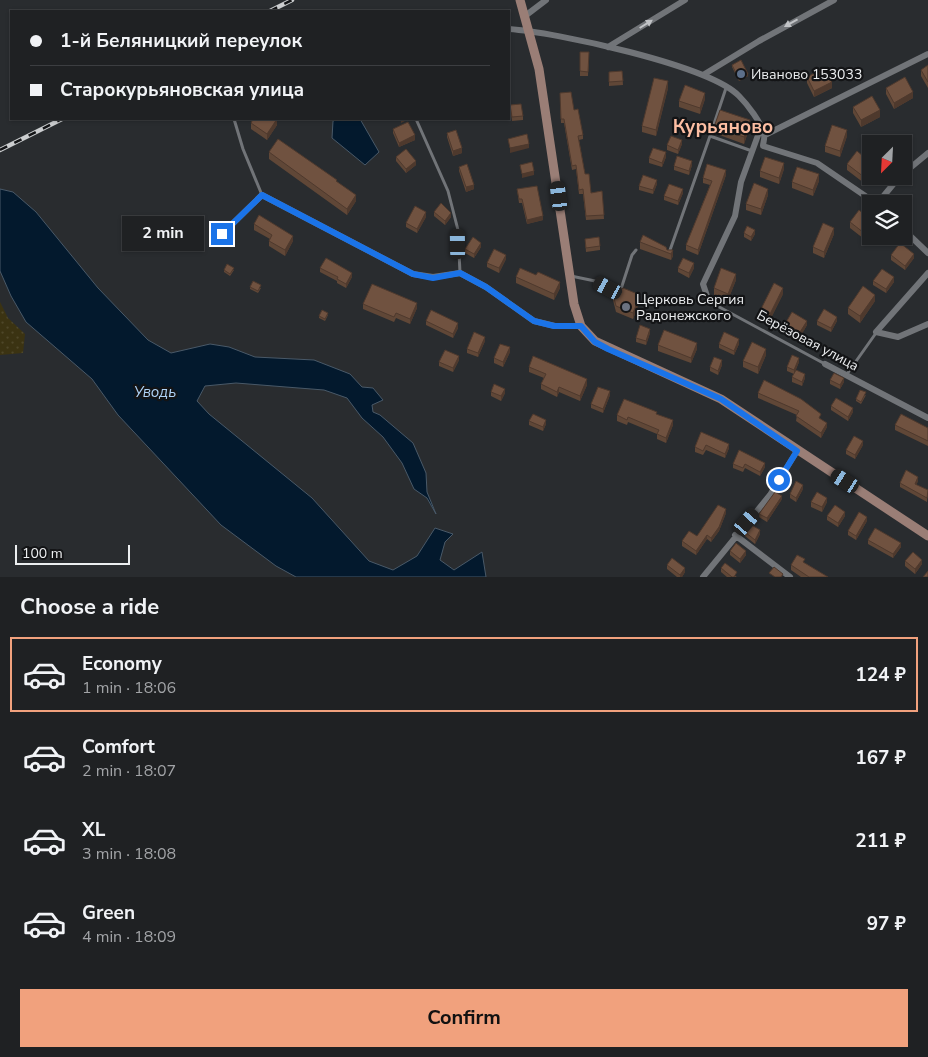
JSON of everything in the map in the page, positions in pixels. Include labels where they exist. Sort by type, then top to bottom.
[{"type":"main road","points":[[520,0],[539,69],[569,276],[577,317],[581,326],[595,342],[608,349],[721,399],[928,536]]},
{"type":"street","points":[[525,16],[546,0]]},
{"type":"street","points":[[608,48],[685,0]]},
{"type":"street","points":[[703,75],[759,41],[834,0]]},
{"type":"street","points":[[510,30],[529,31],[608,48],[703,75],[739,95],[761,127],[764,135],[763,146],[817,163],[864,195]]},
{"type":"street","points":[[764,135],[928,54]]},
{"type":"street","name":"Берёзовая улица","points":[[709,302],[703,284],[735,216],[741,182],[761,127]]},
{"type":"street","points":[[912,166],[928,153]]},
{"type":"street","points":[[884,195],[893,185]]},
{"type":"street","points":[[222,234],[262,195],[413,274],[433,278],[460,273],[486,287],[534,321],[554,326],[581,326]]},
{"type":"street","points":[[912,238],[928,253]]},
{"type":"street","points":[[928,273],[876,332],[898,337],[928,324]]},
{"type":"street","name":"Берёзовая улица","points":[[825,364],[928,418]]},
{"type":"street","points":[[703,577],[735,535],[770,495],[797,451]]},
{"type":"street","points":[[735,535],[790,577]]},
{"type":"lane","points":[[669,253],[726,88]]},
{"type":"lane","points":[[234,120],[262,195]]},
{"type":"lane","points":[[416,120],[448,190],[458,230],[460,273]]},
{"type":"lane","points":[[710,136],[752,152]]},
{"type":"lane","points":[[569,276],[595,281],[614,293],[621,289],[632,255],[636,250]]},
{"type":"lane","name":"Берёзовая улица","points":[[709,302],[825,364]]},
{"type":"lane","points":[[847,374],[876,332]]},
{"type":"sand","points":[[0,302],[8,318],[25,334],[23,353],[0,355]]},
{"type":"water","points":[[361,120],[379,152],[365,165],[332,138],[333,121]]},
{"type":"water","name":"Уводь","points":[[0,189],[13,192],[36,212],[98,288],[148,340],[171,353],[210,344],[229,347],[255,357],[314,360],[350,374],[362,387],[373,388],[383,400],[372,405],[373,412],[380,415],[413,443],[426,473],[427,492],[436,514],[427,498],[414,489],[402,463],[383,437],[362,418],[347,398],[324,390],[236,383],[205,386],[197,401],[209,414],[312,498],[369,561],[393,570],[417,556],[435,528],[453,534],[445,542],[440,560],[454,570],[482,552],[486,577],[296,577],[276,566],[221,525],[118,415],[92,379],[26,322],[11,296],[0,271]]},
{"type":"building","points":[[580,52],[589,52],[588,72],[580,71]]},
{"type":"building","points":[[741,60],[748,74],[739,79],[732,65]]},
{"type":"building","points":[[928,65],[928,82],[921,70]]},
{"type":"building","points":[[824,68],[832,82],[814,91],[807,77]]},
{"type":"building","points":[[622,71],[623,81],[609,82],[609,72]]},
{"type":"building","points":[[905,77],[913,92],[894,103],[886,88]]},
{"type":"building","points":[[654,78],[668,81],[656,130],[642,126]]},
{"type":"building","points":[[685,85],[705,93],[700,108],[679,101]]},
{"type":"building","points":[[571,92],[574,110],[578,109],[583,135],[578,136],[585,174],[589,174],[591,193],[602,191],[604,215],[586,216],[583,189],[579,190],[576,165],[572,166],[564,119],[561,119],[560,93]]},
{"type":"building","points":[[872,96],[880,110],[861,120],[853,107]]},
{"type":"building","points":[[521,104],[523,116],[512,117],[510,105]]},
{"type":"building","points":[[720,110],[750,120],[744,137],[714,127]]},
{"type":"building","points":[[252,120],[276,120],[267,134],[251,123]]},
{"type":"building","points":[[408,122],[415,135],[399,143],[393,129]]},
{"type":"building","points":[[832,125],[847,130],[840,151],[825,146]]},
{"type":"building","points":[[456,130],[462,148],[453,151],[447,133]]},
{"type":"building","points":[[527,134],[529,144],[510,148],[508,139]]},
{"type":"building","points":[[671,136],[682,140],[678,150],[667,145]]},
{"type":"building","points":[[278,139],[356,195],[347,209],[269,152]]},
{"type":"building","points":[[653,148],[666,152],[662,163],[649,158]]},
{"type":"building","points":[[406,149],[416,161],[406,169],[396,157]]},
{"type":"building","points":[[857,151],[862,155],[862,175],[847,164]]},
{"type":"building","points":[[677,156],[692,161],[689,171],[674,166]]},
{"type":"building","points":[[765,157],[784,163],[779,178],[760,171]]},
{"type":"building","points":[[532,162],[534,171],[522,174],[520,165]]},
{"type":"building","points":[[467,164],[474,185],[466,187],[459,167]]},
{"type":"building","points":[[707,164],[726,170],[698,250],[686,245],[712,181],[703,178]]},
{"type":"building","points":[[797,167],[819,174],[813,190],[792,182]]},
{"type":"building","points":[[643,175],[657,180],[653,190],[639,186]]},
{"type":"building","points":[[754,183],[768,189],[761,209],[746,204]]},
{"type":"building","points":[[669,184],[683,189],[678,201],[664,196]]},
{"type":"building","points":[[537,186],[543,216],[527,220],[522,199],[519,199],[517,189]]},
{"type":"building","points":[[441,203],[451,213],[445,221],[434,212]]},
{"type":"building","points":[[415,206],[426,212],[417,229],[406,223]]},
{"type":"building","points":[[859,210],[862,212],[862,231],[850,222]]},
{"type":"building","points":[[259,215],[293,236],[285,250],[269,241],[272,235],[254,224]]},
{"type":"building","points":[[823,223],[834,228],[824,252],[813,247]]},
{"type":"building","points":[[747,226],[755,230],[751,237],[744,233]]},
{"type":"building","points":[[643,235],[666,247],[667,250],[673,250],[671,254],[640,242]]},
{"type":"building","points":[[473,237],[481,243],[474,254],[465,249]]},
{"type":"building","points":[[599,237],[600,246],[586,248],[585,239]]},
{"type":"building","points":[[898,245],[903,245],[914,254],[905,266],[891,255]]},
{"type":"building","points":[[494,249],[506,255],[499,268],[487,263]]},
{"type":"building","points":[[326,258],[352,273],[346,284],[337,279],[338,277],[320,268]]},
{"type":"building","points":[[683,258],[694,263],[689,273],[678,268]]},
{"type":"building","points":[[227,264],[234,268],[230,274],[224,270]]},
{"type":"building","points":[[520,268],[536,275],[538,272],[560,282],[554,294],[516,277]]},
{"type":"building","points":[[721,268],[736,274],[728,294],[714,288]]},
{"type":"building","points":[[882,269],[894,277],[886,289],[873,281]]},
{"type":"building","points":[[253,281],[261,285],[258,291],[250,287]]},
{"type":"building","points":[[774,283],[783,288],[770,314],[761,309]]},
{"type":"building","points":[[372,284],[417,303],[410,319],[396,313],[394,317],[363,304]]},
{"type":"building","points":[[863,286],[875,295],[860,316],[848,308]]},
{"type":"building","name":"Церковь Сергия Радонежского","points":[[623,288],[640,295],[633,313],[616,306],[613,294]]},
{"type":"building","points":[[824,309],[837,317],[831,328],[817,321]]},
{"type":"building","points":[[322,310],[328,313],[325,319],[319,316]]},
{"type":"building","points":[[431,310],[458,323],[453,334],[426,321]]},
{"type":"building","points":[[792,312],[807,321],[800,332],[785,324]]},
{"type":"building","points":[[640,325],[650,329],[646,341],[636,338]]},
{"type":"building","points":[[664,330],[697,343],[691,358],[658,345]]},
{"type":"building","points":[[474,332],[485,337],[478,353],[467,349]]},
{"type":"building","points":[[724,332],[739,339],[734,351],[719,344]]},
{"type":"building","points":[[752,342],[766,349],[758,367],[743,361]]},
{"type":"building","points":[[500,344],[510,347],[503,362],[494,358]]},
{"type":"building","points":[[445,350],[459,356],[453,368],[439,362]]},
{"type":"building","points":[[792,355],[799,358],[794,370],[787,367]]},
{"type":"building","points":[[533,356],[587,379],[580,396],[559,387],[557,392],[541,384],[546,374],[529,367]]},
{"type":"building","points":[[714,357],[722,360],[718,371],[710,367]]},
{"type":"building","points":[[796,370],[805,374],[802,382],[792,377]]},
{"type":"building","points":[[834,373],[844,378],[840,385],[830,380]]},
{"type":"building","points":[[764,380],[801,399],[821,414],[819,418],[827,423],[821,433],[796,416],[799,411],[758,393]]},
{"type":"building","points":[[494,384],[505,389],[501,396],[491,392]]},
{"type":"building","points":[[598,387],[610,391],[603,409],[591,404]]},
{"type":"building","points":[[860,390],[866,392],[861,402],[856,399]]},
{"type":"building","points":[[836,398],[853,408],[848,417],[831,406]]},
{"type":"building","points":[[624,399],[673,420],[666,438],[657,434],[659,430],[628,417],[627,420],[617,415]]},
{"type":"building","points":[[533,414],[546,420],[543,427],[529,421]]},
{"type":"building","points":[[901,414],[928,428],[928,441],[895,425]]},
{"type":"building","points":[[701,432],[729,444],[725,454],[706,445],[703,451],[695,447]]},
{"type":"building","points":[[854,436],[863,441],[855,455],[846,450]]},
{"type":"building","points":[[739,450],[765,463],[760,472],[745,464],[743,468],[733,464]]},
{"type":"building","points":[[906,470],[918,477],[915,484],[928,490],[927,498],[900,483]]},
{"type":"building","points":[[796,481],[803,485],[796,498],[790,494]]},
{"type":"building","points":[[775,492],[782,496],[767,518],[759,514]]},
{"type":"building","points":[[817,492],[827,498],[822,507],[811,502]]},
{"type":"building","points":[[718,505],[726,509],[719,527],[711,538],[707,535],[696,551],[682,541],[689,531],[697,536]]},
{"type":"building","points":[[835,505],[845,512],[838,523],[827,516]]},
{"type":"building","points":[[859,512],[867,517],[856,536],[848,531]]},
{"type":"building","points":[[750,524],[760,530],[755,540],[745,532]]},
{"type":"building","points":[[875,528],[901,543],[893,554],[868,540]]},
{"type":"building","points":[[736,543],[746,551],[740,559],[730,551]]},
{"type":"building","points":[[913,552],[922,560],[915,569],[905,561]]},
{"type":"building","points":[[797,555],[805,559],[803,562],[828,577],[809,577],[791,565]]},
{"type":"building","points":[[672,558],[685,568],[680,575],[667,565]]},
{"type":"building","points":[[725,563],[737,572],[734,577],[721,568]]},
{"type":"building","points":[[774,567],[783,574],[781,577],[775,577],[769,573]]},
{"type":"railway","points":[[272,10],[292,0]]},
{"type":"railway","points":[[0,150],[60,120]]},
{"type":"place","name":"Иваново 153033","points":[[741,74]]},
{"type":"place","name":"Церковь Сергия Радонежского","points":[[626,307]]},
{"type":"district","name":"Курьяново","points":[[723,126]]},
{"type":"route","points":[[222,234],[262,195],[413,274],[433,278],[460,273],[486,287],[534,321],[554,326],[581,326],[595,342],[608,349],[670,374],[721,399],[797,451],[779,480]]}]
